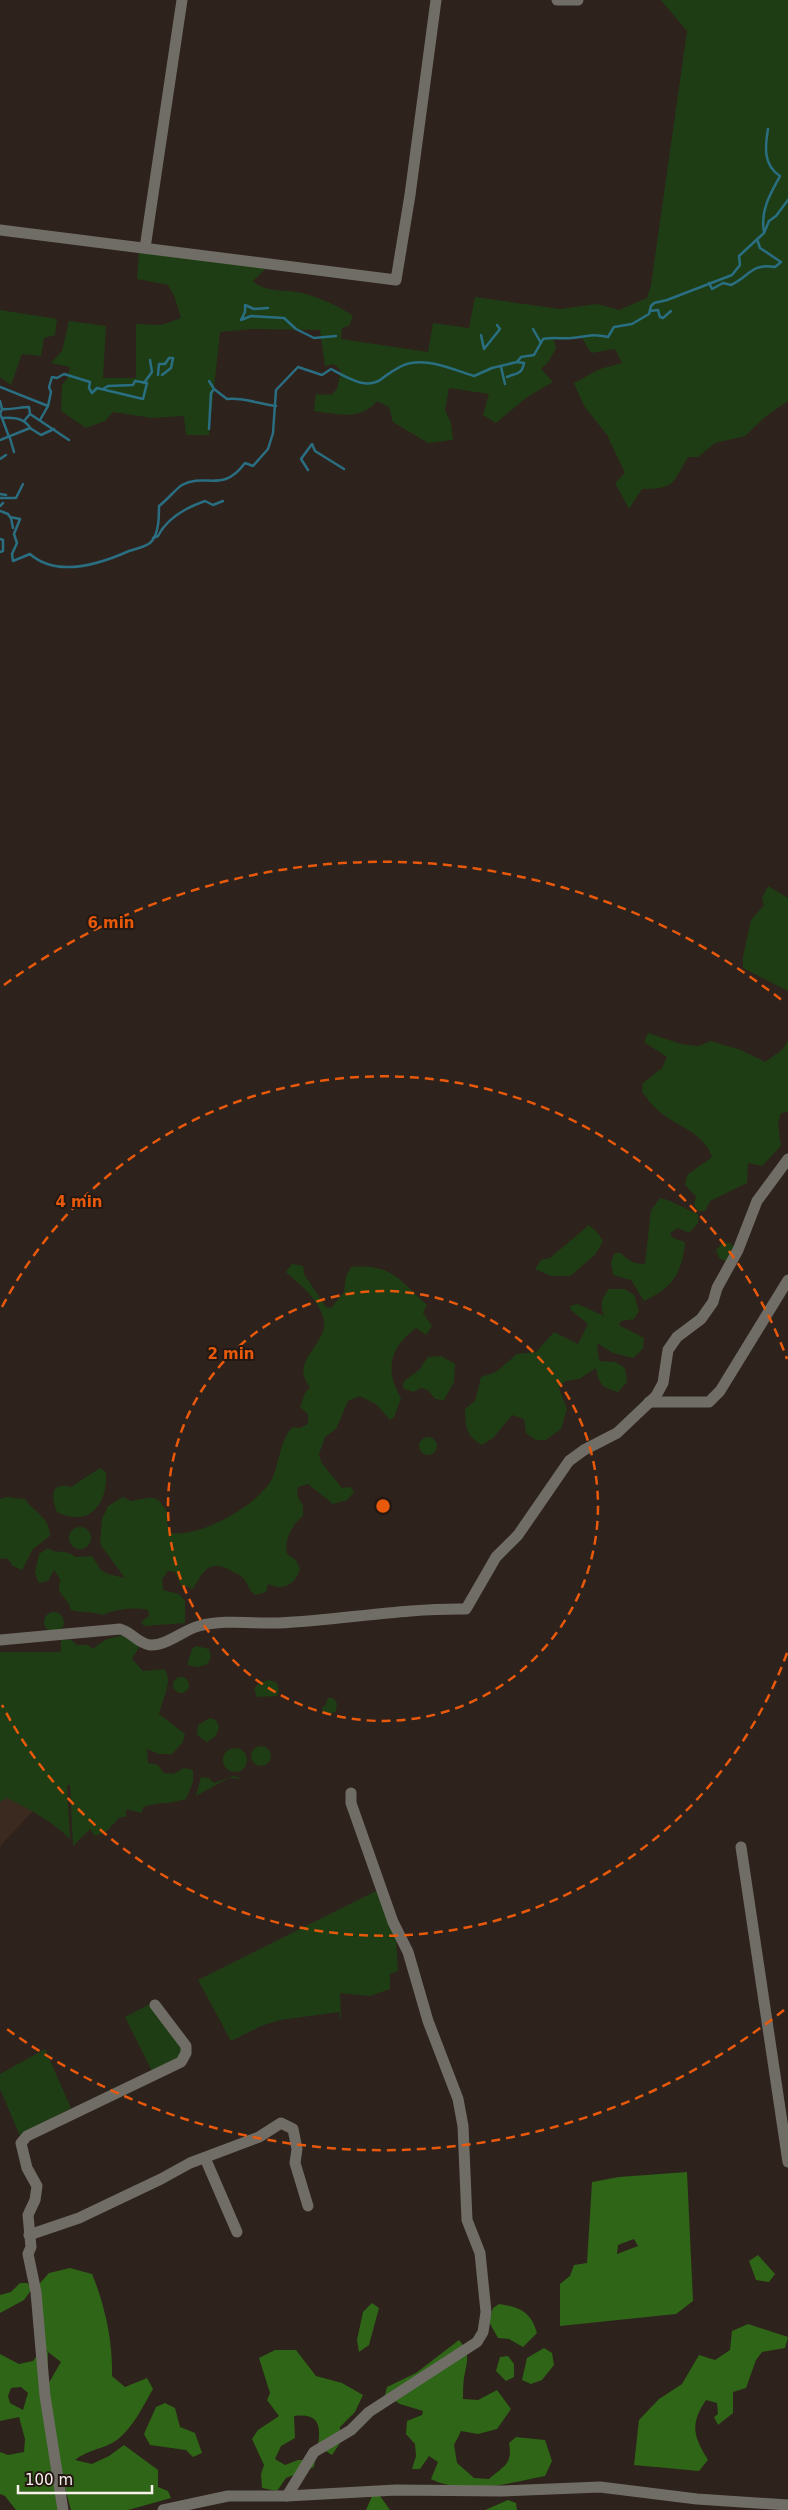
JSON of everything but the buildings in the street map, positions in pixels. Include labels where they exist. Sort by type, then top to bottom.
[{"type":"street","points":[[145,248],[182,0]]},
{"type":"street","points":[[0,230],[388,280],[398,278],[436,0]]},
{"type":"street","points":[[556,0],[578,0]]},
{"type":"street","points":[[0,1640],[120,1629],[127,1631],[135,1640],[151,1645],[163,1642],[199,1626],[279,1623],[436,1609],[466,1609],[496,1557],[518,1535],[569,1462],[584,1450],[617,1433],[656,1396],[663,1383],[668,1350],[677,1337],[701,1319],[713,1302],[718,1288],[738,1250],[757,1201],[788,1159]]},
{"type":"street","points":[[649,1402],[709,1402],[720,1391],[788,1280]]},
{"type":"street","points":[[287,2496],[314,2452],[351,2430],[369,2412],[477,2342],[483,2332],[486,2312],[480,2253],[467,2220],[463,2126],[458,2099],[428,2021],[408,1952],[393,1922],[350,1793]]},
{"type":"street","points":[[741,1846],[788,2162]]},
{"type":"street","points":[[63,2510],[45,2396],[36,2292],[28,2254],[31,2247],[28,2215],[36,2200],[37,2186],[27,2168],[20,2143],[27,2136],[181,2062],[186,2053],[186,2046],[155,2005]]},
{"type":"street","points":[[29,2235],[79,2218],[161,2179],[190,2162],[259,2137],[281,2123],[288,2124],[296,2136],[295,2163],[308,2206]]},
{"type":"street","points":[[205,2158],[237,2232]]},
{"type":"street","points":[[163,2510],[228,2496],[287,2496],[396,2490],[501,2492],[600,2487],[697,2499],[788,2505]]},
{"type":"street","points":[[697,2499],[702,2510]]},
{"type":"shaded area","points":[[6,1798],[33,1811],[1,1845],[0,1850],[0,1802]]},
{"type":"green space","points":[[661,0],[788,0],[788,401],[765,417],[745,436],[715,443],[698,457],[688,457],[671,483],[661,488],[642,489],[629,509],[615,483],[625,473],[607,435],[584,406],[574,383],[600,369],[622,363],[615,349],[591,353],[582,338],[554,340],[556,348],[549,361],[541,369],[553,382],[527,397],[496,423],[483,415],[489,394],[449,388],[445,410],[451,423],[453,440],[428,443],[393,422],[389,407],[377,401],[371,407],[356,414],[348,415],[314,411],[316,394],[331,395],[337,389],[341,371],[334,364],[325,366],[320,330],[252,329],[220,332],[209,435],[186,435],[184,416],[152,418],[113,412],[105,421],[86,428],[61,411],[62,385],[67,379],[70,367],[51,363],[62,351],[69,321],[106,326],[103,378],[136,378],[136,324],[162,325],[181,318],[175,298],[168,285],[137,279],[139,252],[266,268],[253,281],[258,285],[269,289],[296,292],[321,299],[353,316],[349,326],[342,328],[341,339],[428,352],[433,323],[469,328],[475,297],[560,309],[597,304],[619,310],[647,298],[651,285],[687,31]]},
{"type":"green space","points":[[0,310],[57,319],[55,335],[44,338],[41,356],[22,354],[11,385],[0,377]]},
{"type":"green space","points":[[768,886],[788,898],[788,991],[743,968],[743,957],[751,920],[764,905],[762,898]]},
{"type":"green space","points":[[648,1033],[681,1044],[698,1046],[711,1041],[741,1050],[765,1062],[782,1050],[788,1041],[788,1112],[781,1113],[778,1124],[781,1146],[762,1166],[748,1163],[747,1183],[710,1201],[705,1211],[698,1211],[694,1205],[696,1196],[685,1185],[687,1175],[712,1157],[708,1149],[697,1136],[658,1111],[642,1092],[643,1083],[662,1068],[667,1057],[644,1042]]},
{"type":"green space","points":[[660,1198],[698,1214],[698,1223],[689,1233],[678,1228],[670,1233],[673,1238],[685,1242],[684,1253],[678,1271],[669,1285],[644,1301],[631,1280],[613,1275],[611,1262],[615,1253],[621,1253],[632,1262],[645,1264],[651,1210]]},
{"type":"green space","points":[[589,1225],[603,1241],[595,1255],[570,1276],[551,1276],[535,1269],[541,1260],[550,1258]]},
{"type":"green space","points":[[723,1242],[730,1243],[737,1249],[727,1262],[719,1258],[716,1250]]},
{"type":"green space","points":[[292,1264],[303,1266],[304,1274],[326,1307],[331,1308],[344,1292],[346,1276],[351,1267],[377,1268],[394,1275],[427,1305],[423,1313],[432,1326],[426,1335],[416,1328],[407,1335],[395,1351],[392,1360],[393,1378],[401,1398],[394,1417],[390,1420],[377,1405],[360,1396],[348,1401],[336,1429],[325,1437],[319,1454],[321,1462],[342,1488],[351,1487],[354,1492],[347,1500],[333,1504],[308,1484],[298,1487],[297,1495],[303,1506],[303,1516],[290,1533],[286,1548],[287,1554],[296,1560],[300,1569],[292,1583],[284,1587],[268,1584],[266,1592],[256,1595],[241,1576],[221,1566],[216,1566],[207,1569],[203,1573],[193,1589],[181,1585],[175,1572],[168,1571],[162,1579],[163,1590],[179,1594],[185,1601],[185,1623],[144,1626],[141,1622],[149,1616],[148,1610],[142,1609],[124,1609],[102,1615],[71,1610],[69,1604],[59,1591],[60,1579],[54,1570],[48,1581],[39,1583],[35,1573],[39,1554],[48,1548],[76,1557],[92,1556],[101,1570],[108,1574],[125,1578],[100,1544],[102,1519],[108,1506],[123,1497],[131,1501],[153,1498],[160,1502],[168,1513],[167,1523],[171,1533],[184,1533],[213,1525],[242,1509],[265,1489],[272,1479],[283,1443],[289,1431],[293,1427],[300,1428],[308,1424],[308,1414],[300,1407],[305,1393],[310,1387],[304,1377],[304,1368],[306,1360],[322,1335],[324,1326],[323,1317],[317,1303],[286,1272]]},
{"type":"green space","points":[[609,1289],[625,1289],[634,1295],[639,1311],[634,1319],[621,1321],[619,1325],[644,1338],[643,1349],[633,1358],[613,1353],[597,1343],[599,1361],[615,1362],[625,1368],[627,1382],[618,1392],[602,1384],[598,1378],[596,1368],[579,1379],[565,1381],[559,1388],[567,1409],[561,1429],[546,1440],[536,1440],[526,1433],[524,1419],[512,1415],[493,1438],[482,1445],[472,1438],[466,1426],[465,1409],[475,1401],[481,1377],[496,1372],[517,1354],[536,1352],[554,1332],[578,1344],[588,1324],[571,1310],[570,1306],[578,1304],[604,1316],[602,1302]]},
{"type":"green space","points":[[441,1356],[455,1364],[454,1382],[444,1400],[435,1399],[428,1390],[421,1388],[413,1392],[403,1388],[404,1381],[419,1370],[428,1357]]},
{"type":"green space","points":[[424,1437],[432,1437],[437,1442],[435,1453],[424,1455],[419,1450],[419,1442]]},
{"type":"green space","points":[[100,1468],[106,1472],[106,1483],[104,1494],[95,1510],[88,1515],[79,1517],[57,1512],[53,1496],[56,1488],[59,1486],[71,1487]]},
{"type":"green space","points":[[7,1497],[25,1499],[44,1520],[49,1530],[50,1536],[33,1549],[22,1570],[13,1566],[7,1558],[0,1559],[0,1499]]},
{"type":"green space","points":[[80,1527],[88,1530],[91,1538],[88,1546],[80,1549],[72,1546],[69,1538],[72,1530]]},
{"type":"green space","points":[[54,1612],[61,1615],[64,1622],[61,1629],[54,1632],[47,1629],[44,1622],[47,1615]]},
{"type":"green space","points":[[134,1634],[142,1642],[132,1659],[143,1671],[164,1669],[167,1674],[168,1684],[159,1714],[185,1734],[183,1742],[172,1754],[159,1754],[147,1749],[148,1763],[158,1765],[164,1773],[173,1774],[184,1768],[193,1770],[193,1782],[186,1799],[143,1807],[142,1813],[126,1809],[126,1817],[120,1817],[106,1832],[95,1836],[90,1829],[73,1846],[70,1785],[67,1785],[70,1839],[48,1821],[7,1798],[0,1802],[0,1652],[57,1652],[61,1651],[61,1640],[71,1640],[77,1645],[88,1645],[93,1649],[117,1636]]},
{"type":"green space","points":[[196,1646],[209,1649],[211,1656],[208,1664],[198,1667],[187,1665],[192,1649]]},
{"type":"green space","points":[[178,1677],[184,1677],[189,1682],[187,1691],[178,1693],[173,1688],[173,1682]]},
{"type":"green space","points":[[269,1680],[277,1683],[279,1690],[277,1696],[257,1697],[254,1689],[258,1684]]},
{"type":"green space","points":[[328,1698],[333,1698],[337,1703],[336,1711],[329,1715],[323,1712],[322,1707],[325,1706]]},
{"type":"green space","points":[[210,1718],[216,1720],[219,1727],[216,1736],[207,1742],[197,1735],[198,1725]]},
{"type":"green space","points":[[261,1746],[268,1749],[271,1756],[268,1763],[261,1766],[254,1763],[251,1756],[254,1749]]},
{"type":"green space","points":[[235,1748],[240,1749],[246,1755],[246,1765],[240,1771],[235,1772],[230,1771],[224,1765],[223,1760],[224,1755],[230,1749]]},
{"type":"green space","points":[[234,1776],[243,1779],[229,1778],[196,1796],[201,1777],[209,1778],[214,1783]]},
{"type":"green space","points":[[376,1891],[395,1919],[398,1971],[390,1974],[390,1989],[370,1996],[340,1993],[341,2022],[339,2012],[280,2020],[261,2026],[231,2041],[198,1980]]},
{"type":"green space","points":[[152,2003],[192,2051],[187,2061],[155,2077],[125,2017]]},
{"type":"green space","points":[[45,2049],[71,2108],[20,2136],[0,2089],[0,2074]]},
{"type":"green space","points":[[687,2172],[693,2301],[676,2314],[560,2326],[560,2284],[570,2276],[574,2265],[587,2263],[592,2182],[619,2177]],"holes":[[[634,2239],[638,2246],[617,2254],[618,2245]]]},
{"type":"green space","points":[[758,2255],[775,2274],[769,2282],[756,2280],[749,2261]]},
{"type":"green space","points":[[70,2268],[92,2274],[101,2298],[107,2324],[112,2376],[125,2387],[147,2378],[153,2389],[123,2435],[112,2443],[75,2460],[92,2464],[109,2456],[124,2445],[158,2470],[158,2487],[168,2491],[171,2498],[128,2510],[71,2510],[64,2485],[66,2510],[16,2510],[5,2496],[0,2494],[0,2452],[8,2455],[24,2452],[25,2439],[19,2417],[0,2421],[0,2354],[19,2364],[33,2361],[40,2351],[48,2352],[38,2343],[40,2283],[49,2273]],"holes":[[[48,2352],[61,2362],[47,2386]],[[21,2387],[28,2393],[23,2410],[10,2403],[8,2396],[11,2388]]]},
{"type":"green space","points":[[20,2283],[27,2283],[32,2289],[24,2300],[0,2313],[0,2295],[11,2292]]},
{"type":"green space","points":[[372,2303],[379,2308],[369,2345],[359,2352],[357,2340],[363,2312]]},
{"type":"green space","points":[[499,2304],[524,2312],[535,2326],[537,2333],[523,2347],[509,2339],[498,2338],[489,2322],[493,2308]]},
{"type":"green space","points":[[748,2324],[788,2337],[785,2348],[762,2352],[756,2360],[746,2388],[733,2392],[733,2413],[718,2425],[714,2417],[718,2414],[717,2403],[706,2400],[697,2416],[695,2430],[699,2444],[708,2460],[699,2471],[634,2465],[639,2420],[659,2399],[682,2384],[699,2355],[715,2360],[730,2350],[732,2331]]},
{"type":"green space","points":[[459,2340],[467,2354],[463,2399],[478,2400],[497,2390],[511,2409],[497,2429],[478,2434],[461,2431],[454,2445],[457,2463],[474,2478],[489,2479],[506,2464],[510,2456],[509,2443],[516,2437],[545,2440],[552,2461],[545,2476],[488,2487],[459,2487],[431,2479],[438,2462],[429,2456],[420,2469],[412,2469],[416,2456],[415,2444],[406,2434],[407,2421],[422,2415],[423,2411],[400,2404],[385,2395],[387,2387],[416,2373]]},
{"type":"green space","points":[[544,2348],[552,2353],[554,2365],[542,2380],[531,2384],[522,2380],[527,2358]]},
{"type":"green space","points":[[275,2350],[296,2350],[316,2376],[342,2383],[363,2395],[355,2412],[340,2427],[340,2443],[332,2455],[318,2446],[319,2432],[316,2422],[309,2416],[294,2416],[295,2438],[281,2446],[275,2459],[285,2465],[298,2460],[315,2460],[314,2467],[286,2478],[277,2491],[262,2488],[261,2474],[264,2465],[252,2439],[258,2430],[279,2416],[267,2400],[270,2393],[259,2358]]},
{"type":"green space","points":[[508,2356],[514,2364],[514,2377],[506,2381],[496,2371],[500,2357]]},
{"type":"green space","points":[[165,2403],[175,2408],[180,2427],[195,2433],[202,2453],[193,2457],[186,2450],[150,2445],[144,2434],[156,2407]]},
{"type":"green space","points":[[372,2496],[380,2496],[390,2510],[366,2510]]},
{"type":"green space","points":[[508,2500],[516,2503],[517,2510],[485,2510]]},
{"type":"waterway","points":[[764,232],[763,217],[769,196],[780,176],[774,172],[766,155],[768,129]]},
{"type":"waterway","points":[[0,511],[8,514],[10,517],[20,519],[14,534],[17,543],[12,554],[13,561],[30,554],[41,561],[53,565],[79,566],[92,564],[143,547],[150,543],[155,535],[158,526],[159,506],[180,486],[199,480],[214,481],[229,478],[245,463],[253,466],[268,449],[273,433],[276,390],[298,367],[322,375],[331,369],[357,382],[364,383],[378,381],[400,367],[419,362],[443,366],[474,376],[492,368],[517,362],[521,357],[534,355],[543,339],[593,335],[608,337],[614,327],[632,324],[649,314],[654,303],[667,300],[732,275],[740,265],[739,256],[764,233],[769,221],[776,216],[788,200]]},
{"type":"waterway","points":[[709,283],[712,289],[723,283],[731,285],[751,271],[761,267],[775,267],[781,262],[760,248],[757,239]]},
{"type":"waterway","points":[[268,308],[254,309],[245,305],[245,312],[241,320],[251,316],[284,318],[296,329],[314,338],[336,336]]},
{"type":"waterway","points":[[650,311],[658,310],[660,317],[663,318],[671,311]]},
{"type":"waterway","points":[[481,335],[484,349],[500,329],[497,325]]},
{"type":"waterway","points":[[533,329],[541,343]]},
{"type":"waterway","points":[[158,375],[159,364],[165,364],[169,358],[173,358],[171,368],[162,375]]},
{"type":"waterway","points":[[144,383],[152,372],[150,360]]},
{"type":"waterway","points":[[507,377],[522,370],[524,363],[517,362]]},
{"type":"waterway","points":[[501,367],[505,384]]},
{"type":"waterway","points":[[0,387],[48,406],[51,392],[49,387],[52,377],[57,378],[64,374],[90,382],[89,388],[92,393],[97,388],[143,399],[147,383],[135,381],[133,385],[108,386],[103,389]]},
{"type":"waterway","points":[[209,381],[214,389],[227,399],[245,400],[276,406]]},
{"type":"waterway","points":[[209,429],[211,393],[214,389]]},
{"type":"waterway","points":[[0,401],[2,409]]},
{"type":"waterway","points":[[40,420],[48,406]]},
{"type":"waterway","points":[[0,414],[2,409],[29,407],[30,414]]},
{"type":"waterway","points":[[0,414],[2,418],[22,420],[30,428]]},
{"type":"waterway","points":[[24,421],[30,414],[69,440]]},
{"type":"waterway","points":[[2,418],[9,437]]},
{"type":"waterway","points":[[0,440],[30,428],[41,435],[54,429]]},
{"type":"waterway","points":[[10,438],[14,452]]},
{"type":"waterway","points":[[308,470],[301,459],[312,444],[315,451],[344,469]]},
{"type":"waterway","points":[[0,459],[6,455]]},
{"type":"waterway","points":[[0,498],[16,498],[23,484]]},
{"type":"waterway","points":[[0,494],[6,495]]},
{"type":"waterway","points":[[153,538],[158,536],[166,524],[184,510],[205,501],[213,505],[223,501]]},
{"type":"waterway","points":[[0,506],[3,503]]},
{"type":"waterway","points":[[11,518],[13,528]]},
{"type":"waterway","points":[[0,539],[3,540],[3,551],[0,552]]}]
